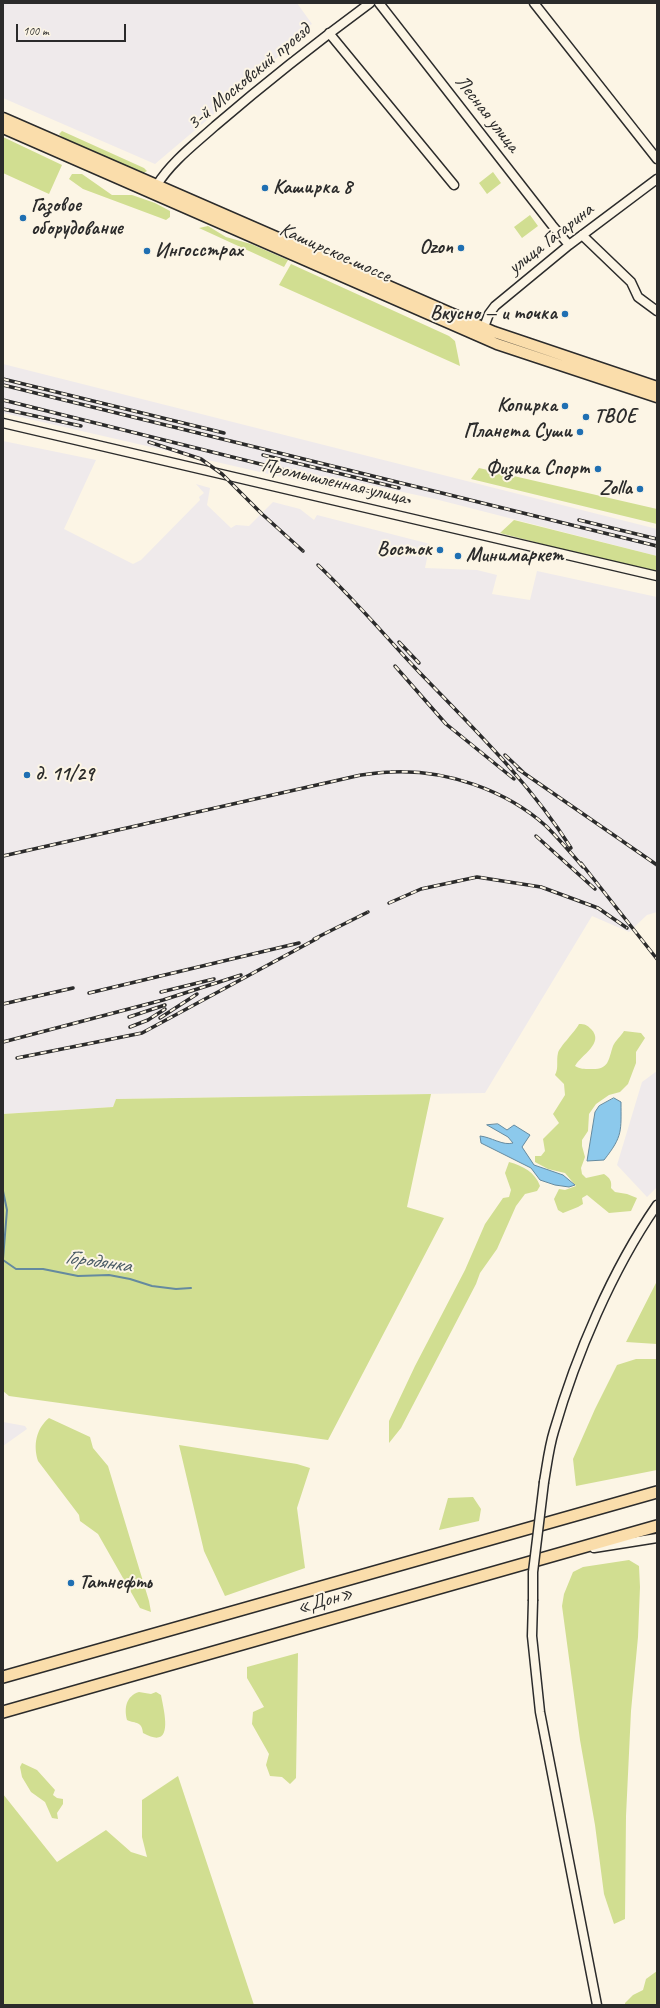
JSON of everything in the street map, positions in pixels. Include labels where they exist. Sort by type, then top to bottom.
[{"type":"highway","name":"«Дон»","points":[[3,1677],[657,1492]]},
{"type":"highway","name":"«Дон»","points":[[3,1712],[657,1526]]},
{"type":"main road","name":"Каширское шоссе","points":[[3,118],[157,185],[482,332],[527,344],[657,387]]},
{"type":"main road","name":"Каширское шоссе","points":[[3,128],[555,364],[657,397]]},
{"type":"street","name":"3-й Московский проезд","points":[[157,185],[166,172],[210,131],[329,32],[370,3]]},
{"type":"street","name":"Лесная улица","points":[[379,3],[569,245]]},
{"type":"street","points":[[534,3],[657,159]]},
{"type":"street","points":[[329,32],[454,185]]},
{"type":"street","name":"улица Гагарина","points":[[482,332],[488,314],[495,306],[569,245],[657,179]]},
{"type":"street","points":[[582,235],[631,282],[638,297],[657,311]]},
{"type":"street","name":"Промышленная улица","points":[[3,423],[657,576]]},
{"type":"street","points":[[596,2005],[540,1712],[532,1636],[534,1572],[544,1482],[553,1432],[578,1360],[606,1294],[633,1242],[657,1205]]},
{"type":"street","points":[[556,1555],[657,1538]]},
{"type":"shaded area","points":[[3,3],[297,3],[312,24],[300,31],[299,41],[227,96],[227,103],[155,164],[3,98]]},
{"type":"shaded area","points":[[3,364],[657,529],[657,556],[435,499],[338,478],[334,489],[3,413]]},
{"type":"shaded area","points":[[3,441],[96,460],[64,529],[133,564],[141,560],[200,500],[199,497],[204,493],[196,484],[210,488],[207,505],[231,528],[236,525],[249,526],[273,502],[300,509],[314,520],[317,515],[430,544],[425,568],[477,570],[497,575],[492,594],[530,600],[537,571],[657,597],[657,912],[647,915],[629,932],[592,916],[485,1093],[116,1099],[113,1107],[3,1114]]},
{"type":"shaded area","points":[[657,1071],[657,1187],[647,1197],[617,1165],[642,1082]]},
{"type":"shaded area","points":[[3,1422],[25,1426],[27,1429],[3,1446]]},
{"type":"green space","points":[[62,131],[144,168],[147,171],[142,174],[128,169],[64,139],[59,134]]},
{"type":"green space","points":[[3,137],[62,165],[49,194],[3,173]]},
{"type":"green space","points":[[493,172],[501,183],[487,194],[479,183]]},
{"type":"green space","points":[[72,174],[82,174],[112,195],[132,195],[155,203],[170,211],[170,217],[166,220],[83,189],[69,179]]},
{"type":"green space","points":[[530,215],[538,226],[522,238],[514,227]]},
{"type":"green space","points":[[208,226],[226,237],[251,244],[288,260],[284,267],[199,228]]},
{"type":"green space","points":[[291,264],[449,336],[455,341],[460,366],[279,285]]},
{"type":"green space","points":[[479,468],[657,509],[657,524],[471,479]]},
{"type":"green space","points":[[514,520],[657,556],[657,574],[500,533]]},
{"type":"green space","points":[[579,1024],[587,1026],[595,1034],[594,1044],[575,1066],[580,1068],[596,1069],[607,1064],[614,1044],[624,1031],[641,1033],[645,1038],[636,1052],[636,1063],[628,1084],[620,1092],[609,1095],[596,1104],[589,1114],[588,1131],[582,1140],[585,1157],[581,1168],[582,1174],[586,1178],[604,1174],[610,1180],[611,1188],[615,1192],[627,1194],[637,1198],[631,1211],[609,1213],[587,1195],[582,1198],[583,1204],[563,1213],[558,1210],[554,1199],[559,1189],[565,1190],[576,1186],[565,1173],[548,1169],[535,1162],[535,1156],[541,1156],[545,1151],[543,1139],[559,1123],[553,1114],[565,1095],[564,1084],[555,1075],[557,1070],[558,1053]]},
{"type":"green space","points":[[431,1094],[407,1207],[444,1218],[328,1440],[9,1396],[3,1391],[3,1114],[113,1107],[116,1099]]},
{"type":"green space","points":[[509,1162],[519,1165],[532,1173],[540,1186],[537,1191],[525,1194],[516,1206],[497,1249],[480,1273],[476,1284],[401,1428],[389,1443],[389,1421],[415,1366],[465,1270],[485,1224],[503,1198],[509,1197],[511,1190],[505,1173]]},
{"type":"green space","points":[[657,1281],[657,1344],[626,1342]]},
{"type":"green space","points":[[636,1359],[657,1359],[657,1470],[576,1486],[573,1459],[595,1409],[617,1365]]},
{"type":"green space","points":[[49,1418],[90,1437],[93,1448],[108,1466],[151,1612],[140,1608],[98,1534],[80,1521],[79,1515],[38,1461],[36,1443],[38,1432]]},
{"type":"green space","points":[[179,1445],[297,1464],[310,1468],[297,1508],[305,1568],[225,1596],[204,1551]]},
{"type":"green space","points":[[473,1497],[481,1509],[479,1521],[439,1530],[448,1498]]},
{"type":"green space","points":[[629,1560],[639,1566],[640,1587],[638,1637],[631,1711],[626,1816],[625,1919],[614,1924],[604,1894],[595,1825],[580,1740],[562,1606],[564,1594],[573,1572],[583,1567]]},
{"type":"green space","points":[[298,1653],[296,1778],[290,1784],[282,1777],[270,1776],[266,1765],[269,1754],[252,1724],[253,1712],[264,1707],[247,1678],[247,1667]]},
{"type":"green space","points":[[139,1692],[151,1694],[156,1692],[161,1695],[165,1727],[164,1733],[160,1737],[153,1737],[143,1733],[140,1725],[127,1720],[127,1703],[131,1696]]},
{"type":"green space","points":[[22,1763],[37,1770],[55,1790],[53,1795],[57,1798],[63,1799],[63,1804],[57,1813],[58,1819],[52,1818],[45,1802],[31,1792],[22,1777],[20,1767]]},
{"type":"green space","points":[[178,1776],[254,2005],[3,2005],[3,1794],[57,1862],[106,1830],[131,1852],[147,1857],[142,1837],[142,1800]]},
{"type":"green space","points":[[657,1971],[657,2005],[625,2005],[625,2003],[633,1995],[643,1990],[646,1979]]},
{"type":"water","points":[[614,1098],[621,1102],[621,1127],[618,1139],[604,1160],[587,1161],[595,1112],[599,1106]]},
{"type":"water","points":[[498,1124],[507,1130],[514,1125],[530,1135],[522,1147],[534,1165],[563,1175],[575,1185],[569,1187],[555,1185],[540,1180],[531,1168],[481,1143],[480,1136],[509,1144],[513,1143],[508,1137],[487,1125]]},
{"type":"waterway","name":"Городянка","points":[[3,1191],[7,1210],[3,1259]]},
{"type":"waterway","name":"Городянка","points":[[3,1260],[16,1269],[43,1269],[78,1276],[109,1275],[130,1279],[152,1286],[176,1289],[191,1288]]},
{"type":"railway","points":[[3,379],[224,433]]},
{"type":"railway","points":[[3,385],[657,546]]},
{"type":"railway","points":[[3,400],[409,501]]},
{"type":"railway","points":[[3,409],[81,426]]},
{"type":"railway","points":[[149,442],[201,459],[222,474],[262,514],[303,551]]},
{"type":"railway","points":[[263,455],[399,488]]},
{"type":"railway","points":[[579,520],[657,539]]},
{"type":"railway","points":[[318,565],[500,757],[538,801],[571,848]]},
{"type":"railway","points":[[399,642],[419,663]]},
{"type":"railway","points":[[395,666],[446,724],[514,779]]},
{"type":"railway","points":[[505,755],[523,772]]},
{"type":"railway","points":[[518,769],[657,865]]},
{"type":"railway","points":[[3,856],[361,775],[387,772],[412,772],[453,778],[494,792],[530,813],[546,826],[583,867]]},
{"type":"railway","points":[[536,836],[595,889]]},
{"type":"railway","points":[[581,863],[657,959]]},
{"type":"railway","points":[[389,903],[421,889],[477,877],[541,887],[598,908],[627,928]]},
{"type":"railway","points":[[314,939],[368,912]]},
{"type":"railway","points":[[17,1058],[142,1033],[318,938]]},
{"type":"railway","points":[[89,993],[299,943]]},
{"type":"railway","points":[[3,1042],[163,1000],[241,975]]},
{"type":"railway","points":[[161,992],[214,979]]},
{"type":"railway","points":[[3,1004],[73,988]]},
{"type":"railway","points":[[160,1018],[197,994]]},
{"type":"railway","points":[[129,1017],[165,1005]]},
{"type":"railway","points":[[130,1027],[148,1020],[165,1009]]},
{"type":"place","name":"Каширка 8","points":[[265,188]]},
{"type":"place","name":"Газовое оборудование","points":[[23,218]]},
{"type":"place","name":"Ozon","points":[[461,248]]},
{"type":"place","name":"Ингосстрах","points":[[147,251]]},
{"type":"place","name":"Вкусно — и точка","points":[[565,314]]},
{"type":"place","name":"Копирка","points":[[565,406]]},
{"type":"place","name":"ТВОЕ","points":[[586,417]]},
{"type":"place","name":"Планета Суши","points":[[580,432]]},
{"type":"place","name":"Физика Спорт","points":[[598,469]]},
{"type":"place","name":"Zolla","points":[[640,489]]},
{"type":"place","name":"Восток","points":[[440,550]]},
{"type":"place","name":"Минимаркет","points":[[458,556]]},
{"type":"place","name":"д. 11/29","points":[[27,775]]},
{"type":"place","name":"Татнефть","points":[[71,1583]]}]
